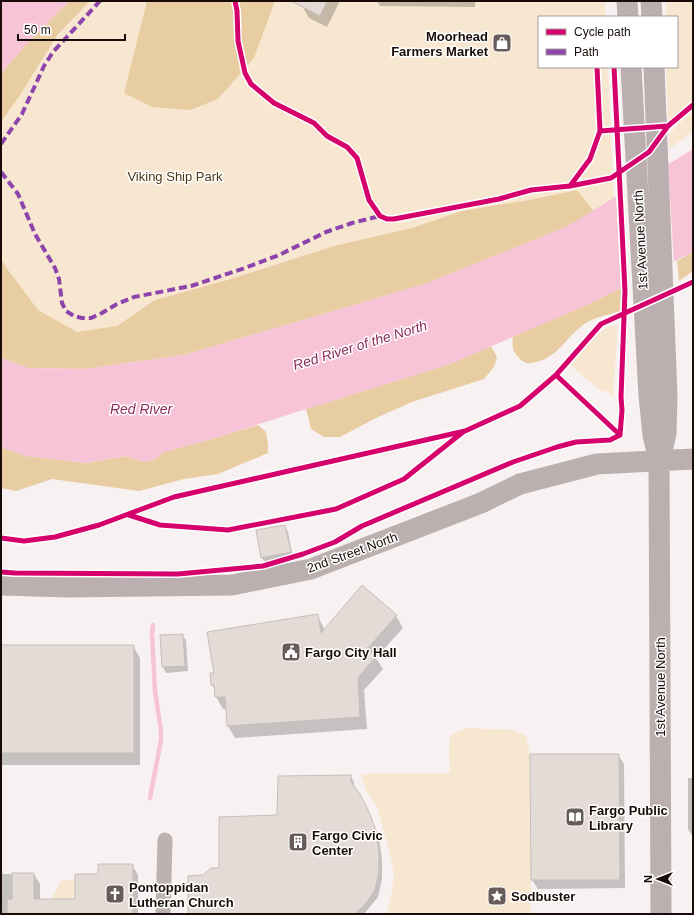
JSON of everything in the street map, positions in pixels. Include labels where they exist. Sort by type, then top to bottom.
[{"type":"street","points":[[627,1],[628,16]]},
{"type":"street","points":[[651,1],[652,16]]},
{"type":"street","name":"1st Avenue North","points":[[631,68],[658,395]]},
{"type":"street","name":"1st Avenue North","points":[[654,68],[658,395],[653,435],[659,460],[661,914]]},
{"type":"street","name":"2nd Street North","points":[[1,585],[68,587],[232,585],[311,568],[481,503],[520,484],[597,464],[693,459]]},
{"type":"street","points":[[163,914],[165,840]]},
{"type":"green space","name":"Viking Ship Park","points":[[69,1],[605,1],[606,16],[538,16],[538,68],[608,68],[614,198],[566,227],[425,284],[320,315],[1,358],[1,73]]},
{"type":"green space","points":[[666,1],[693,1],[693,101],[668,121],[666,68],[678,68],[678,16],[666,16]]},
{"type":"green space","points":[[693,111],[693,132],[669,149],[669,135],[678,124]]},
{"type":"green space","points":[[618,324],[613,397],[605,390],[602,392],[569,364],[585,346],[604,329]]},
{"type":"green space","points":[[467,728],[514,730],[526,736],[530,754],[530,914],[387,914],[394,875],[390,854],[377,807],[367,792],[361,774],[450,773],[450,735]]},
{"type":"green space","points":[[61,880],[75,880],[75,899],[52,899]]},
{"type":"shaded area","points":[[69,1],[90,1],[58,34],[22,92],[1,122],[1,73],[32,38]]},
{"type":"shaded area","points":[[147,1],[275,1],[254,58],[218,99],[190,110],[152,107],[124,93]]},
{"type":"shaded area","points":[[577,190],[594,211],[566,227],[425,284],[184,355],[85,369],[28,368],[1,358],[1,259],[38,310],[77,332],[117,326],[155,300],[231,279],[334,246],[412,228],[462,211],[529,200]]},
{"type":"shaded area","points":[[693,252],[693,271],[679,281],[677,261]]},
{"type":"shaded area","points":[[621,288],[620,311],[586,323],[573,333],[557,351],[551,355],[534,363],[529,363],[523,361],[515,353],[513,336],[587,305]]},
{"type":"shaded area","points":[[491,346],[497,357],[494,367],[484,379],[412,402],[378,417],[340,437],[324,437],[311,429],[306,409],[450,364]]},
{"type":"shaded area","points":[[258,425],[266,432],[268,453],[218,474],[184,479],[139,491],[52,479],[16,491],[1,488],[1,447],[26,456],[87,463],[126,456],[145,462],[155,459],[164,452]]},
{"type":"water","points":[[1,1],[69,1],[32,38],[1,73]]},
{"type":"water","name":"Red River","points":[[693,149],[693,252],[587,305],[450,364],[208,440],[164,452],[155,459],[145,462],[126,456],[87,463],[26,456],[1,447],[1,358],[28,368],[85,369],[184,355],[425,284],[566,227]]},
{"type":"pier","points":[[668,163],[674,265],[621,290],[616,194]]},
{"type":"building","points":[[291,1],[327,1],[320,16]]},
{"type":"building","points":[[285,525],[291,552],[261,558],[256,530]]},
{"type":"building","name":"Fargo City Hall","points":[[362,585],[397,615],[367,649],[376,656],[358,678],[360,717],[227,726],[225,697],[215,697],[214,685],[211,685],[210,673],[214,673],[207,632],[318,614],[321,633]]},
{"type":"building","points":[[183,634],[185,666],[162,667],[160,635]]},
{"type":"building","points":[[1,645],[134,645],[134,753],[1,753]]},
{"type":"building","name":"Fargo Public Library","points":[[530,754],[619,754],[620,880],[531,880]]},
{"type":"building","name":"Fargo Civic Center","points":[[351,775],[351,782],[360,794],[376,831],[379,853],[379,872],[375,890],[367,902],[355,914],[188,914],[188,876],[203,875],[211,868],[219,868],[219,817],[277,815],[278,776]]},
{"type":"building","points":[[98,864],[133,864],[133,914],[7,914],[7,899],[12,899],[12,873],[34,873],[34,899],[75,899],[75,874],[98,874]]},
{"type":"waterway","points":[[150,798],[161,740],[155,691],[152,634],[153,625]]},
{"type":"marked path","points":[[1,144],[22,114],[44,66],[53,52],[100,1]]},
{"type":"marked path","points":[[1,172],[18,194],[35,234],[55,268],[59,279],[62,303],[66,311],[74,316],[82,318],[91,318],[134,297],[191,286],[245,268],[279,255],[326,232],[352,223],[380,216]]},
{"type":"cycle path","points":[[235,1],[237,11],[238,41],[245,73],[251,84],[274,103],[314,123],[327,136],[347,147],[357,158],[369,200],[380,216],[387,219],[394,219],[499,199],[531,190],[570,186],[611,178],[649,152],[668,126],[693,105]]},
{"type":"cycle path","points":[[570,186],[590,159],[600,131],[597,68]]},
{"type":"cycle path","points":[[556,375],[620,435],[625,291],[614,68]]},
{"type":"cycle path","points":[[600,131],[668,126]]},
{"type":"cycle path","points":[[1,538],[24,541],[55,537],[99,525],[174,497],[465,431],[520,406],[556,375],[601,324],[693,282]]},
{"type":"cycle path","points":[[129,515],[160,525],[228,530],[336,509],[404,479],[463,432]]},
{"type":"cycle path","points":[[1,572],[178,574],[263,566],[303,554],[335,542],[362,526],[513,462],[576,442],[610,440],[620,435]]},
{"type":"place","name":"Moorhead Farmers Market","points":[[502,43]]},
{"type":"place","name":"Fargo City Hall","points":[[291,652]]},
{"type":"place","name":"Fargo Public Library","points":[[575,817]]},
{"type":"place","name":"Fargo Civic Center","points":[[298,842]]},
{"type":"place","name":"Pontoppidan Lutheran Church","points":[[115,894]]},
{"type":"place","name":"Sodbuster","points":[[497,896]]},
{"type":"water label","name":"Red River of the North","points":[[360,345]]}]
